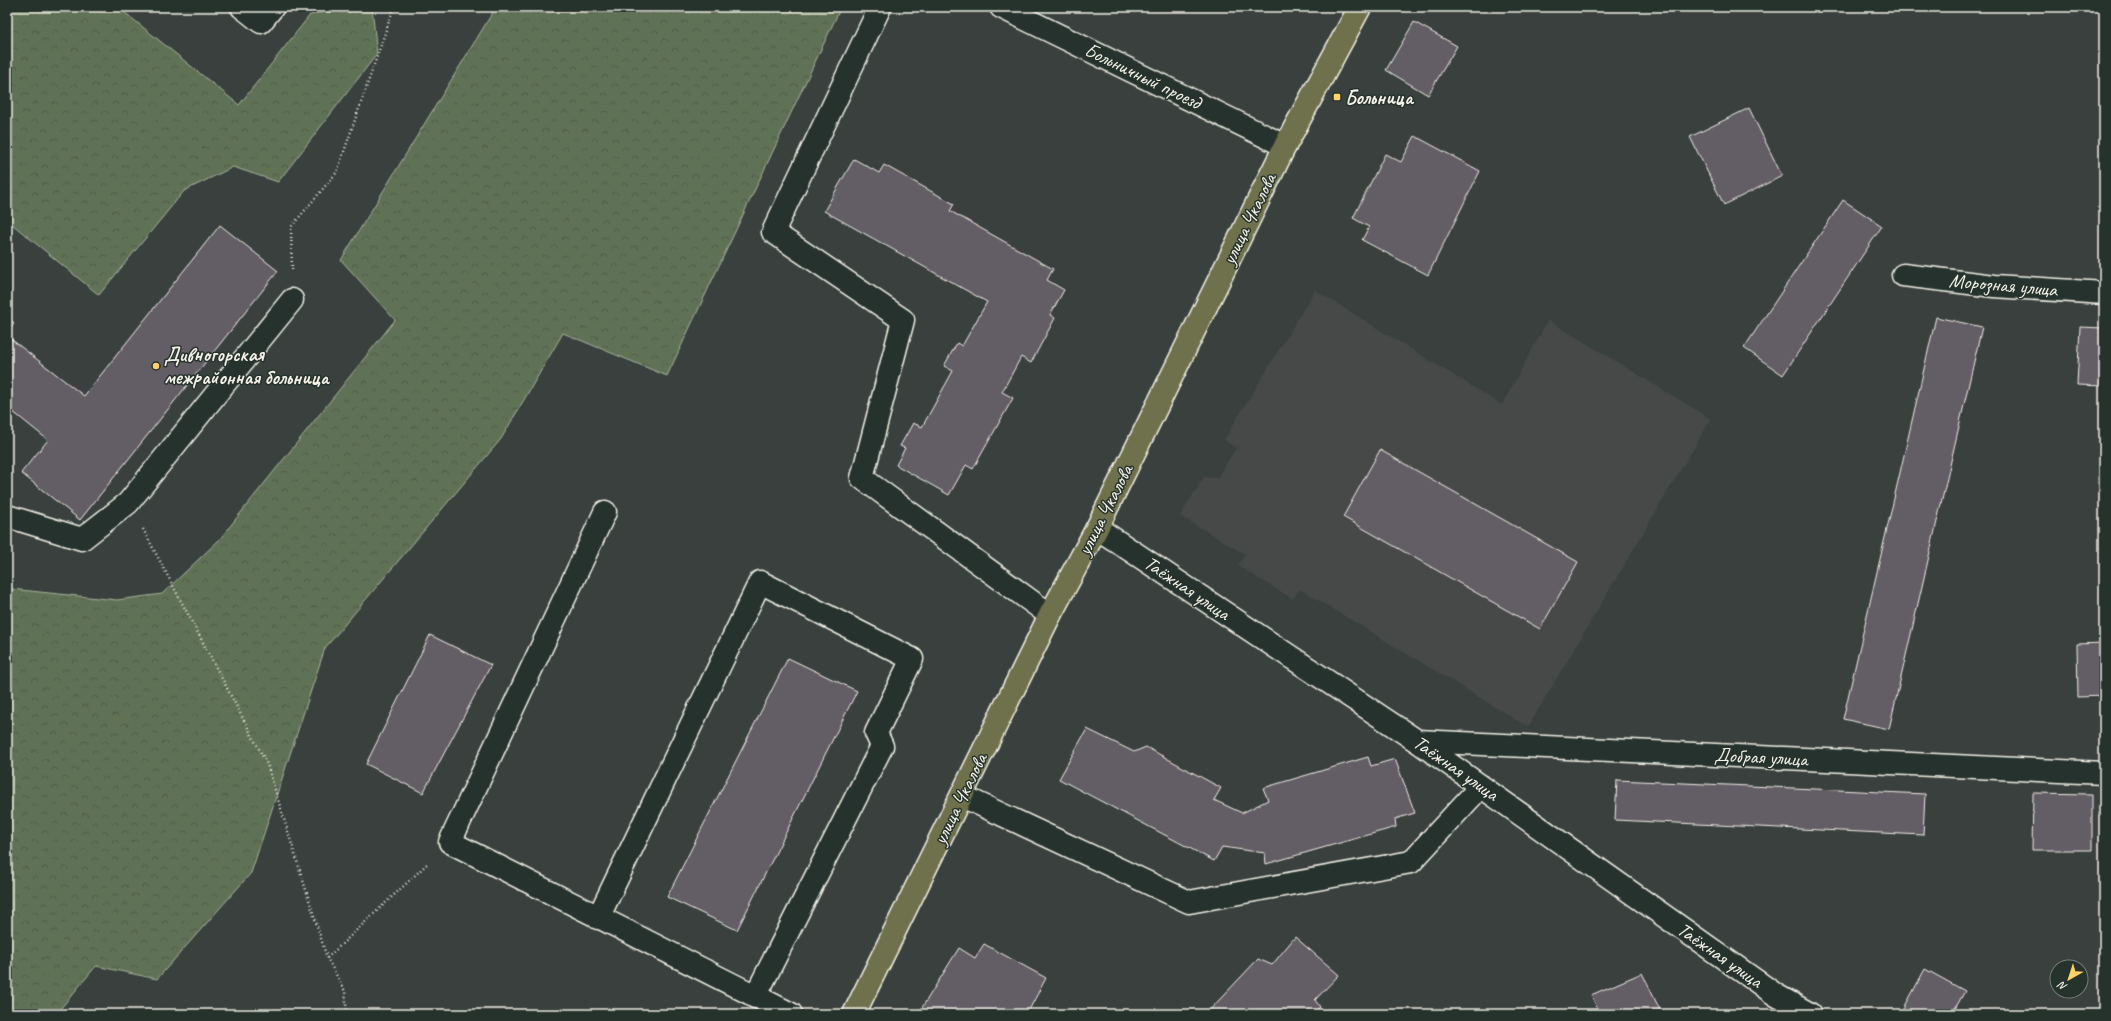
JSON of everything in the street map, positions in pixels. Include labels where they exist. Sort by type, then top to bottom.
[{"type":"main road","name":"улица Чкалова","points":[[854,1014],[1050,615],[1097,528],[1285,146],[1360,7]]},
{"type":"street","points":[[242,7],[261,22],[273,7]]},
{"type":"street","points":[[880,7],[773,232],[903,320],[862,478],[1050,615]]},
{"type":"street","name":"Больничный проезд","points":[[1001,7],[1285,146]]},
{"type":"street","name":"Морозная улица","points":[[1902,275],[1994,286],[2104,293]]},
{"type":"street","points":[[7,516],[82,540],[128,503],[292,300]]},
{"type":"street","points":[[605,512],[450,842],[598,918],[791,1014]]},
{"type":"street","name":"Таёжная улица","points":[[1097,528],[1417,740],[1776,995],[1810,1014]]},
{"type":"street","points":[[598,918],[760,582],[912,659],[876,733],[882,746],[755,997]]},
{"type":"street","name":"Добрая улица","points":[[1417,740],[2104,773]]},
{"type":"street","points":[[962,796],[1189,902],[1411,862],[1482,786]]},
{"type":"path","points":[[292,300],[291,227],[337,172],[394,7]]},
{"type":"path","points":[[128,503],[175,586],[267,764],[327,958],[345,991],[347,1014]]},
{"type":"path","points":[[327,958],[450,842]]},
{"type":"shaded area","points":[[1315,290],[1502,405],[1548,320],[1711,419],[1528,727],[1300,589],[1293,599],[1238,566],[1245,554],[1180,516],[1204,477],[1217,478],[1236,448],[1224,440]]},
{"type":"green space","points":[[7,7],[118,7],[239,105],[310,15],[344,7],[372,7],[377,54],[278,182],[233,167],[184,191],[99,295],[7,220]]},
{"type":"green space","points":[[496,7],[841,7],[667,376],[563,333],[501,439],[325,648],[251,873],[157,979],[96,966],[56,1014],[7,1014],[7,587],[11,589],[117,600],[162,594],[219,540],[395,320],[341,260]]},
{"type":"building","points":[[1414,22],[1457,46],[1428,95],[1386,70]]},
{"type":"building","points":[[1749,108],[1782,176],[1724,205],[1690,137]]},
{"type":"building","points":[[1415,136],[1480,171],[1428,275],[1362,240],[1369,227],[1353,218],[1385,154],[1401,162]]},
{"type":"building","points":[[854,159],[879,173],[884,165],[954,204],[950,211],[1053,269],[1047,280],[1064,290],[1050,315],[1055,318],[1031,363],[1021,357],[1002,392],[1013,398],[973,469],[966,465],[949,495],[896,465],[905,448],[900,446],[913,423],[922,427],[953,371],[944,366],[957,343],[962,346],[987,302],[824,211]]},
{"type":"building","points":[[1843,200],[1882,226],[1783,375],[1744,348]]},
{"type":"building","name":"Дивногорская межрайонная больница","points":[[220,225],[278,271],[80,520],[21,473],[48,440],[7,407],[7,336],[84,396]]},
{"type":"building","points":[[7,317],[14,323],[7,333]]},
{"type":"building","points":[[1936,317],[1982,327],[1889,729],[1843,719]]},
{"type":"building","points":[[2080,327],[2104,328],[2104,386],[2077,385]]},
{"type":"building","points":[[1380,450],[1578,562],[1540,629],[1343,517]]},
{"type":"building","points":[[430,635],[491,665],[423,793],[366,764]]},
{"type":"building","points":[[2104,643],[2104,696],[2078,697],[2077,644]]},
{"type":"building","points":[[788,658],[857,691],[737,930],[667,897]]},
{"type":"building","points":[[1087,729],[1134,752],[1146,747],[1221,788],[1214,800],[1242,813],[1268,800],[1263,788],[1368,757],[1371,766],[1395,759],[1415,813],[1395,819],[1396,827],[1266,864],[1265,853],[1222,847],[1214,861],[1059,779]]},
{"type":"building","points":[[1617,780],[1925,794],[1923,835],[1615,820]]},
{"type":"building","points":[[2033,793],[2092,794],[2092,850],[2032,850]]},
{"type":"building","points":[[1295,937],[1339,975],[1315,1000],[1320,1007],[1313,1014],[1206,1014],[1258,959],[1272,965]]},
{"type":"building","points":[[984,944],[1046,978],[1027,1014],[918,1014],[959,948],[975,958]]},
{"type":"building","points":[[1925,969],[1965,991],[1952,1014],[1911,1014],[1903,1010]]},
{"type":"building","points":[[1642,973],[1662,1014],[1600,1014],[1591,995]]},
{"type":"place","name":"Больница","points":[[1337,97]]},
{"type":"place","name":"Дивногорская межрайонная больница","points":[[156,366]]}]
